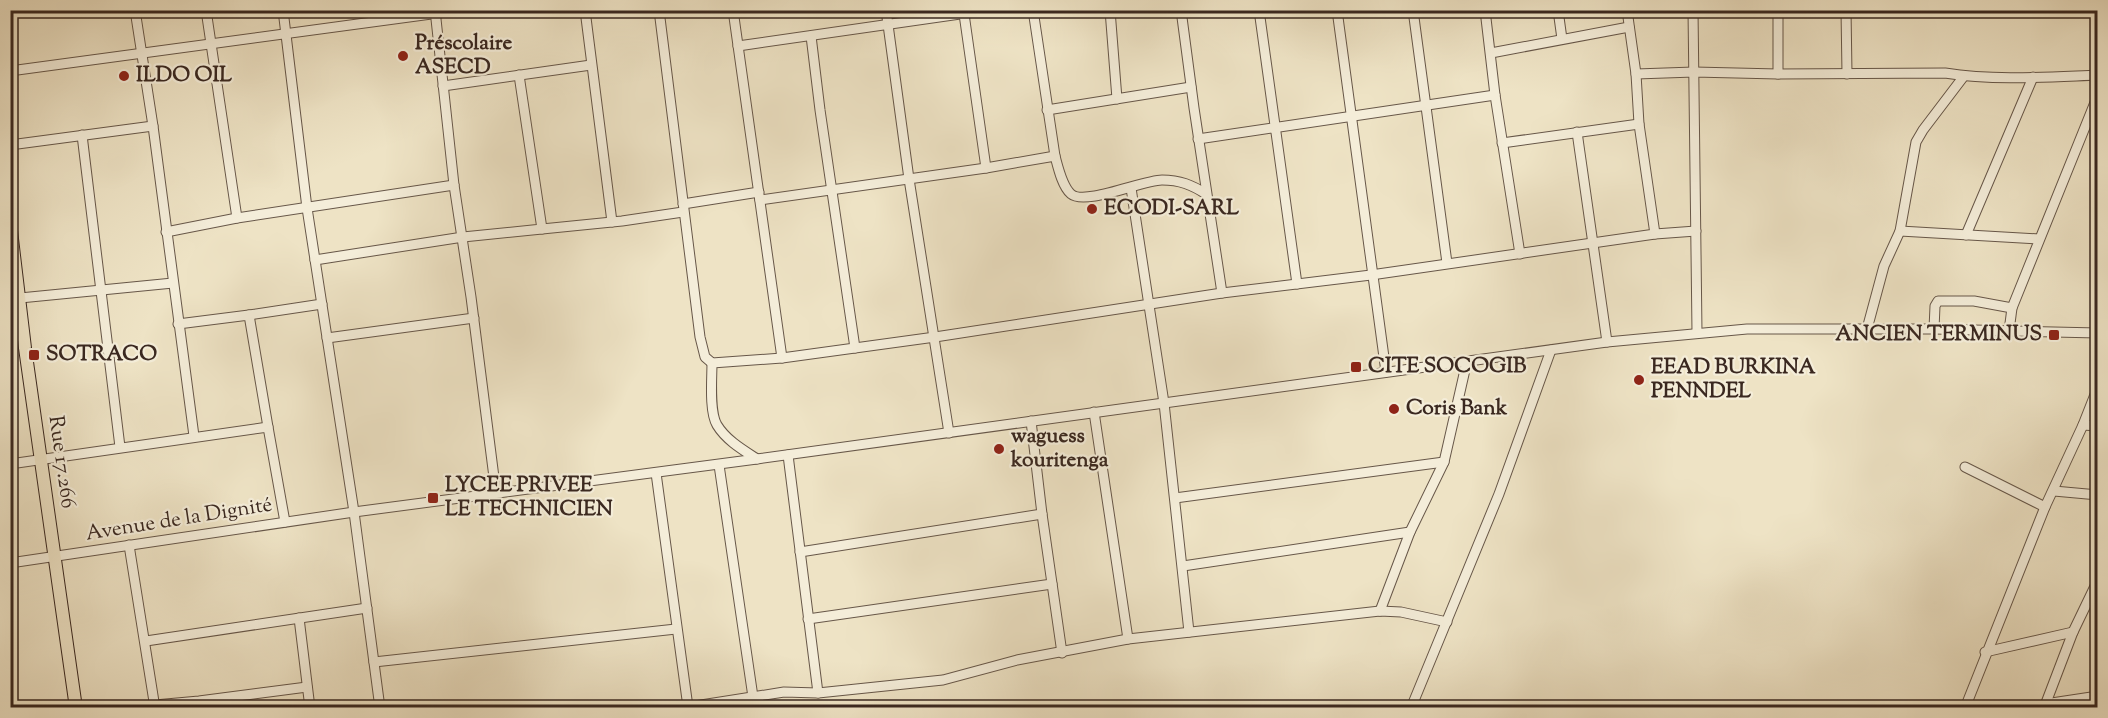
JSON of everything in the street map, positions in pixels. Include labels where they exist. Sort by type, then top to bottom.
[{"type":"main road","name":"Rue 17.266","points":[[10,222],[12,255],[20,298],[76,708]]},
{"type":"street","points":[[135,10],[153,126],[194,436]]},
{"type":"street","points":[[206,10],[237,219]]},
{"type":"street","points":[[283,10],[292,100],[307,208],[354,512],[380,708]]},
{"type":"street","points":[[10,71],[461,10]]},
{"type":"street","points":[[585,10],[612,222]]},
{"type":"street","points":[[659,10],[700,337],[705,357],[712,363],[782,358],[1222,293],[1371,275],[1655,234],[1695,231]]},
{"type":"street","points":[[733,10],[782,358]]},
{"type":"street","points":[[886,10],[909,178],[949,433]]},
{"type":"street","points":[[738,46],[988,10]]},
{"type":"street","points":[[1033,10],[1055,156],[1071,194],[1077,197],[1131,188],[1152,181],[1173,180],[1185,183],[1206,194]]},
{"type":"street","points":[[1110,10],[1117,99]]},
{"type":"street","points":[[1181,10],[1222,293]]},
{"type":"street","points":[[1259,10],[1297,284]]},
{"type":"street","points":[[1337,10],[1371,275],[1386,372]]},
{"type":"street","points":[[1413,10],[1424,106],[1447,263]]},
{"type":"street","points":[[1485,10],[1495,95],[1520,254]]},
{"type":"street","points":[[1558,10],[1562,39]]},
{"type":"street","points":[[1627,10],[1636,74],[1639,124],[1655,234]]},
{"type":"street","points":[[1693,10],[1697,332]]},
{"type":"street","points":[[1778,10],[1778,74]]},
{"type":"street","points":[[1846,10],[1847,74]]},
{"type":"street","points":[[436,12],[454,185],[463,237],[496,493]]},
{"type":"street","points":[[964,14],[986,168]]},
{"type":"street","points":[[1491,53],[1629,27]]},
{"type":"street","points":[[811,36],[855,348]]},
{"type":"street","points":[[443,86],[591,65]]},
{"type":"street","points":[[1636,74],[1694,72],[1945,73],[1964,76],[2033,77],[2097,75]]},
{"type":"street","points":[[519,75],[542,229]]},
{"type":"street","points":[[1867,328],[1884,266],[1900,231],[1916,142],[1964,76]]},
{"type":"street","points":[[1966,235],[2033,77]]},
{"type":"street","points":[[1047,110],[1191,87]]},
{"type":"street","points":[[1198,139],[1495,95]]},
{"type":"street","points":[[2008,331],[2012,308],[2097,95]]},
{"type":"street","points":[[1502,143],[1639,124]]},
{"type":"street","points":[[10,145],[153,126]]},
{"type":"street","points":[[1577,132],[1607,342]]},
{"type":"street","points":[[82,135],[120,447]]},
{"type":"street","points":[[315,260],[463,237],[612,222],[759,196],[832,189],[1055,156]]},
{"type":"street","points":[[166,232],[454,185]]},
{"type":"street","points":[[1131,188],[1164,403],[1189,632]]},
{"type":"street","points":[[1900,231],[2039,239]]},
{"type":"street","points":[[20,298],[173,283]]},
{"type":"street","points":[[1934,329],[1935,306],[1938,302],[1974,301],[2012,308]]},
{"type":"street","points":[[178,324],[322,304]]},
{"type":"street","points":[[249,315],[285,522]]},
{"type":"street","points":[[327,338],[474,318]]},
{"type":"street","name":"Avenue de la Dignité","points":[[10,563],[354,512],[719,465],[1607,342],[1697,332],[1867,328],[2097,333]]},
{"type":"street","points":[[1412,708],[1499,494],[1551,350]]},
{"type":"street","points":[[1380,611],[1410,532],[1444,462],[1467,361]]},
{"type":"street","points":[[712,363],[714,416],[717,425],[733,443],[757,459]]},
{"type":"street","points":[[1965,708],[1985,652],[2045,507],[2083,425],[2097,387]]},
{"type":"street","points":[[1094,412],[1128,639]]},
{"type":"street","points":[[1031,421],[1062,653]]},
{"type":"street","points":[[2083,425],[2097,426]]},
{"type":"street","points":[[10,464],[268,427]]},
{"type":"street","points":[[788,455],[818,693]]},
{"type":"street","points":[[1175,498],[1444,462]]},
{"type":"street","points":[[719,465],[753,697]]},
{"type":"street","points":[[1965,467],[2045,507]]},
{"type":"street","points":[[656,473],[688,707]]},
{"type":"street","points":[[2054,491],[2097,495]]},
{"type":"street","points":[[800,552],[1042,514]]},
{"type":"street","points":[[1183,566],[1410,532]]},
{"type":"street","points":[[129,545],[155,706],[307,687]]},
{"type":"street","points":[[2045,706],[2073,632],[2097,583]]},
{"type":"street","points":[[808,619],[1052,584]]},
{"type":"street","points":[[146,641],[367,608]]},
{"type":"street","points":[[682,708],[784,692],[818,693],[943,680],[1017,660],[1128,639],[1189,632],[1380,611],[1401,612],[1447,622]]},
{"type":"street","points":[[299,618],[310,708]]},
{"type":"street","points":[[374,662],[676,629]]},
{"type":"street","points":[[1985,652],[2073,632]]},
{"type":"street","points":[[2045,706],[2097,696]]},
{"type":"place","name":"Préscolaire ASECD","points":[[403,56]]},
{"type":"place","name":"ILDO OIL","points":[[124,76]]},
{"type":"place","name":"ECODI-SARL","points":[[1092,209]]},
{"type":"place","name":"ANCIEN TERMINUS","points":[[2054,335]]},
{"type":"place","name":"SOTRACO","points":[[34,355]]},
{"type":"place","name":"CITE SOCOGIB","points":[[1356,367]]},
{"type":"place","name":"EEAD BURKINA PENNDEL","points":[[1639,380]]},
{"type":"place","name":"Coris Bank","points":[[1394,409]]},
{"type":"place","name":"waguess kouritenga","points":[[999,449]]},
{"type":"place","name":"LYCEE PRIVEE LE TECHNICIEN","points":[[433,498]]}]
